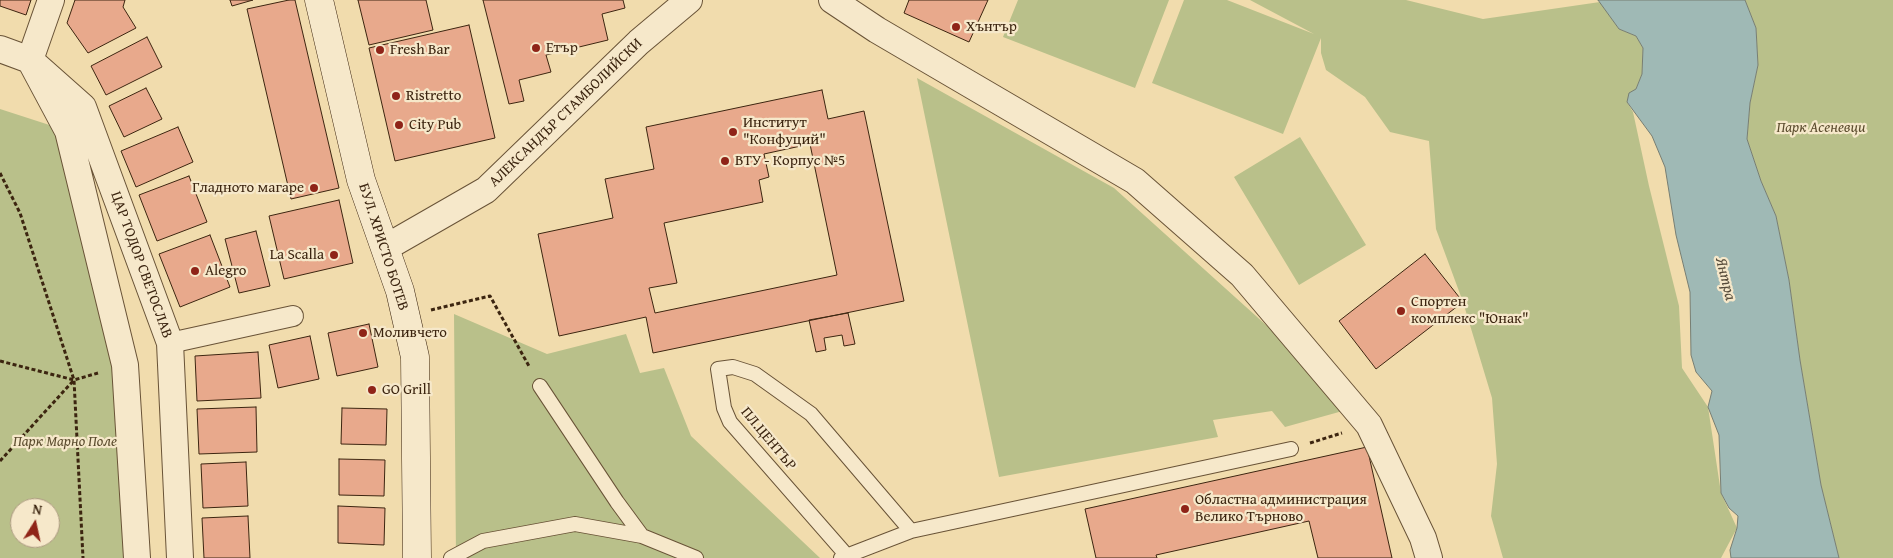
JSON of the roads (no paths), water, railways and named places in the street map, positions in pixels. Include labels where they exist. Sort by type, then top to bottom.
[{"type":"main road","name":"БУЛ. ХРИСТО БОТЕВ","points":[[319,0],[361,180],[400,291],[415,357],[418,558]]},
{"type":"street","points":[[0,49],[30,60],[50,0]]},
{"type":"street","name":"АЛЕКСАНДЪР СТАМБОЛИЙСКИ","points":[[385,248],[486,190],[639,42],[689,0]]},
{"type":"street","points":[[832,0],[877,30],[1135,181],[1242,275],[1369,425],[1423,538],[1429,558]]},
{"type":"street","name":"ЦАР ТОДОР СВЕТОСЛАВ","points":[[30,60],[83,107],[170,343],[180,558]]},
{"type":"street","name":"ЦАР ТОДОР СВЕТОСЛАВ","points":[[30,60],[68,131],[125,365],[137,558]]},
{"type":"street","points":[[170,343],[293,316]]},
{"type":"lane","name":"ПЛ.ЦЕНТЪР","points":[[846,557],[730,422],[724,408],[718,369],[733,367],[755,374],[811,414],[911,531]]},
{"type":"lane","points":[[540,386],[617,502],[642,536]]},
{"type":"lane","points":[[846,557],[911,531],[1291,449]]},
{"type":"lane","points":[[451,558],[482,541],[575,524],[642,536],[696,558]]},
{"type":"water","name":"Янтра","points":[[1598,0],[1745,0],[1756,28],[1758,65],[1750,103],[1747,139],[1761,181],[1776,216],[1789,280],[1821,485],[1839,558],[1731,558],[1730,550],[1737,528],[1738,516],[1729,508],[1721,493],[1719,435],[1708,407],[1712,391],[1696,372],[1691,355],[1690,292],[1676,235],[1665,167],[1652,136],[1627,102],[1629,93],[1636,89],[1642,74],[1643,48],[1636,36],[1619,29]]},
{"type":"place","name":"Хънтър","points":[[956,27]]},
{"type":"place","name":"Етър","points":[[536,48]]},
{"type":"place","name":"Fresh Bar","points":[[380,50]]},
{"type":"place","name":"Ristretto","points":[[396,96]]},
{"type":"place","name":"City Pub","points":[[399,125]]},
{"type":"place","name":"Институт \"Конфуций\"","points":[[733,132]]},
{"type":"place","name":"ВТУ - Корпус №5","points":[[725,161]]},
{"type":"place","name":"Гладното магаре","points":[[314,188]]},
{"type":"place","name":"La Scalla","points":[[334,255]]},
{"type":"place","name":"Аlegro","points":[[195,271]]},
{"type":"place","name":"Спортен комплекс \"Юнак\"","points":[[1401,311]]},
{"type":"place","name":"Моливчето","points":[[363,333]]},
{"type":"place","name":"GO Grill","points":[[372,390]]},
{"type":"place","name":"Областна администрация Велико Търново","points":[[1185,509]]},
{"type":"park label","name":"Парк Асеневци","points":[[1821,128]]},
{"type":"park label","name":"Парк Марно Поле","points":[[65,442]]}]
